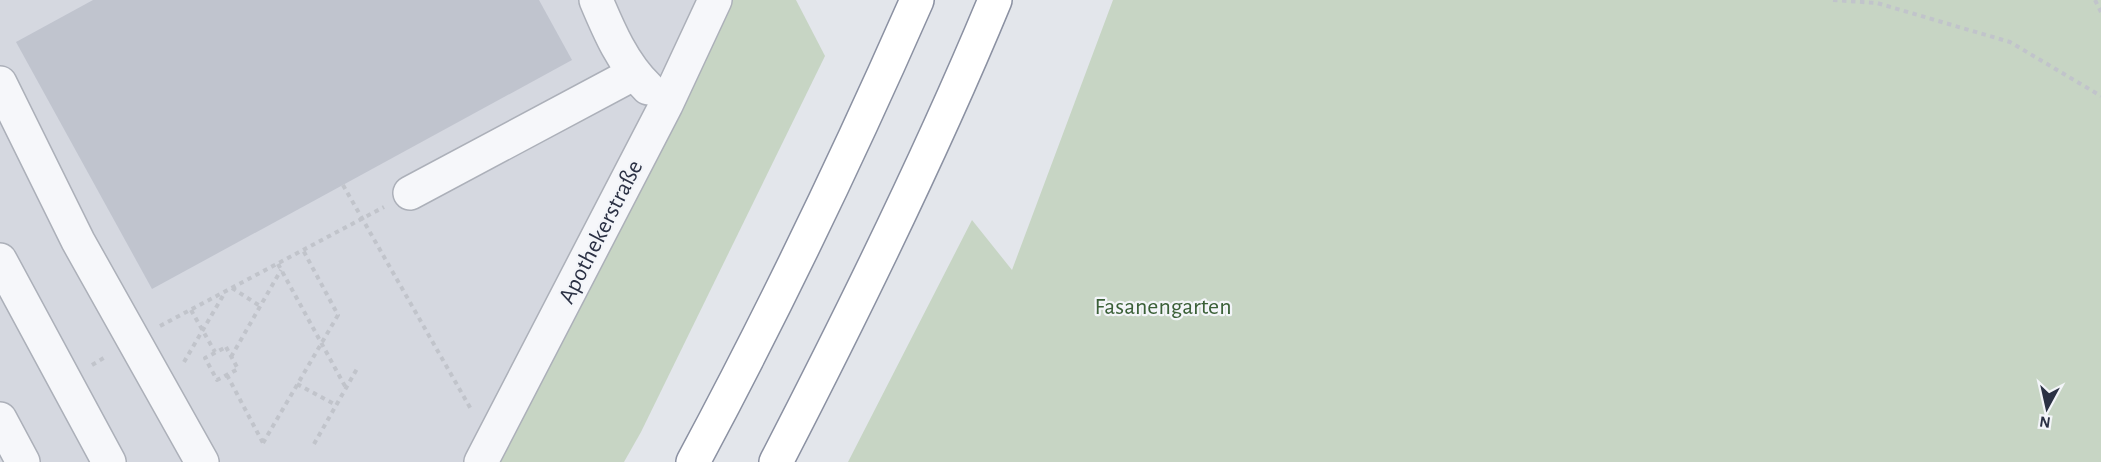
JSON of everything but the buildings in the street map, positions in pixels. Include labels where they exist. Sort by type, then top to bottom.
[{"type":"highway","points":[[693,462],[750,356],[824,206],[916,0]]},
{"type":"highway","points":[[776,462],[913,185],[995,0]]},
{"type":"street","points":[[596,0],[607,27],[633,74],[666,105]]},
{"type":"street","name":"Apothekerstraße","points":[[486,454],[666,105],[715,0]]},
{"type":"street","points":[[411,193],[633,74]]},
{"type":"street","points":[[0,83],[78,241],[202,462]]},
{"type":"street","points":[[0,260],[109,462]]},
{"type":"street","points":[[0,419],[23,462]]},
{"type":"path","points":[[1833,0],[1877,3],[2010,42],[2101,96]]},
{"type":"path","points":[[2095,0],[2101,12]]},
{"type":"path","points":[[343,185],[486,454]]},
{"type":"path","points":[[66,380],[134,340],[411,193]]},
{"type":"path","points":[[227,375],[263,443],[338,315],[303,250]]},
{"type":"path","points":[[278,264],[346,388]]},
{"type":"path","points":[[231,357],[281,269]]},
{"type":"path","points":[[232,288],[260,306]]},
{"type":"path","points":[[183,363],[226,292]]},
{"type":"path","points":[[191,310],[215,352]]},
{"type":"path","points":[[226,347],[231,357],[238,369],[217,380],[205,358],[226,347]]},
{"type":"path","points":[[314,444],[358,367]]},
{"type":"path","points":[[297,384],[336,405]]},
{"type":"shaded area","points":[[0,0],[727,0],[493,462],[0,462]]},
{"type":"green space","points":[[729,0],[796,0],[825,56],[641,432],[624,462],[493,462]]},
{"type":"green space","name":"Fasanengarten","points":[[1113,0],[2101,0],[2101,462],[848,462],[972,220],[1012,270]]}]
